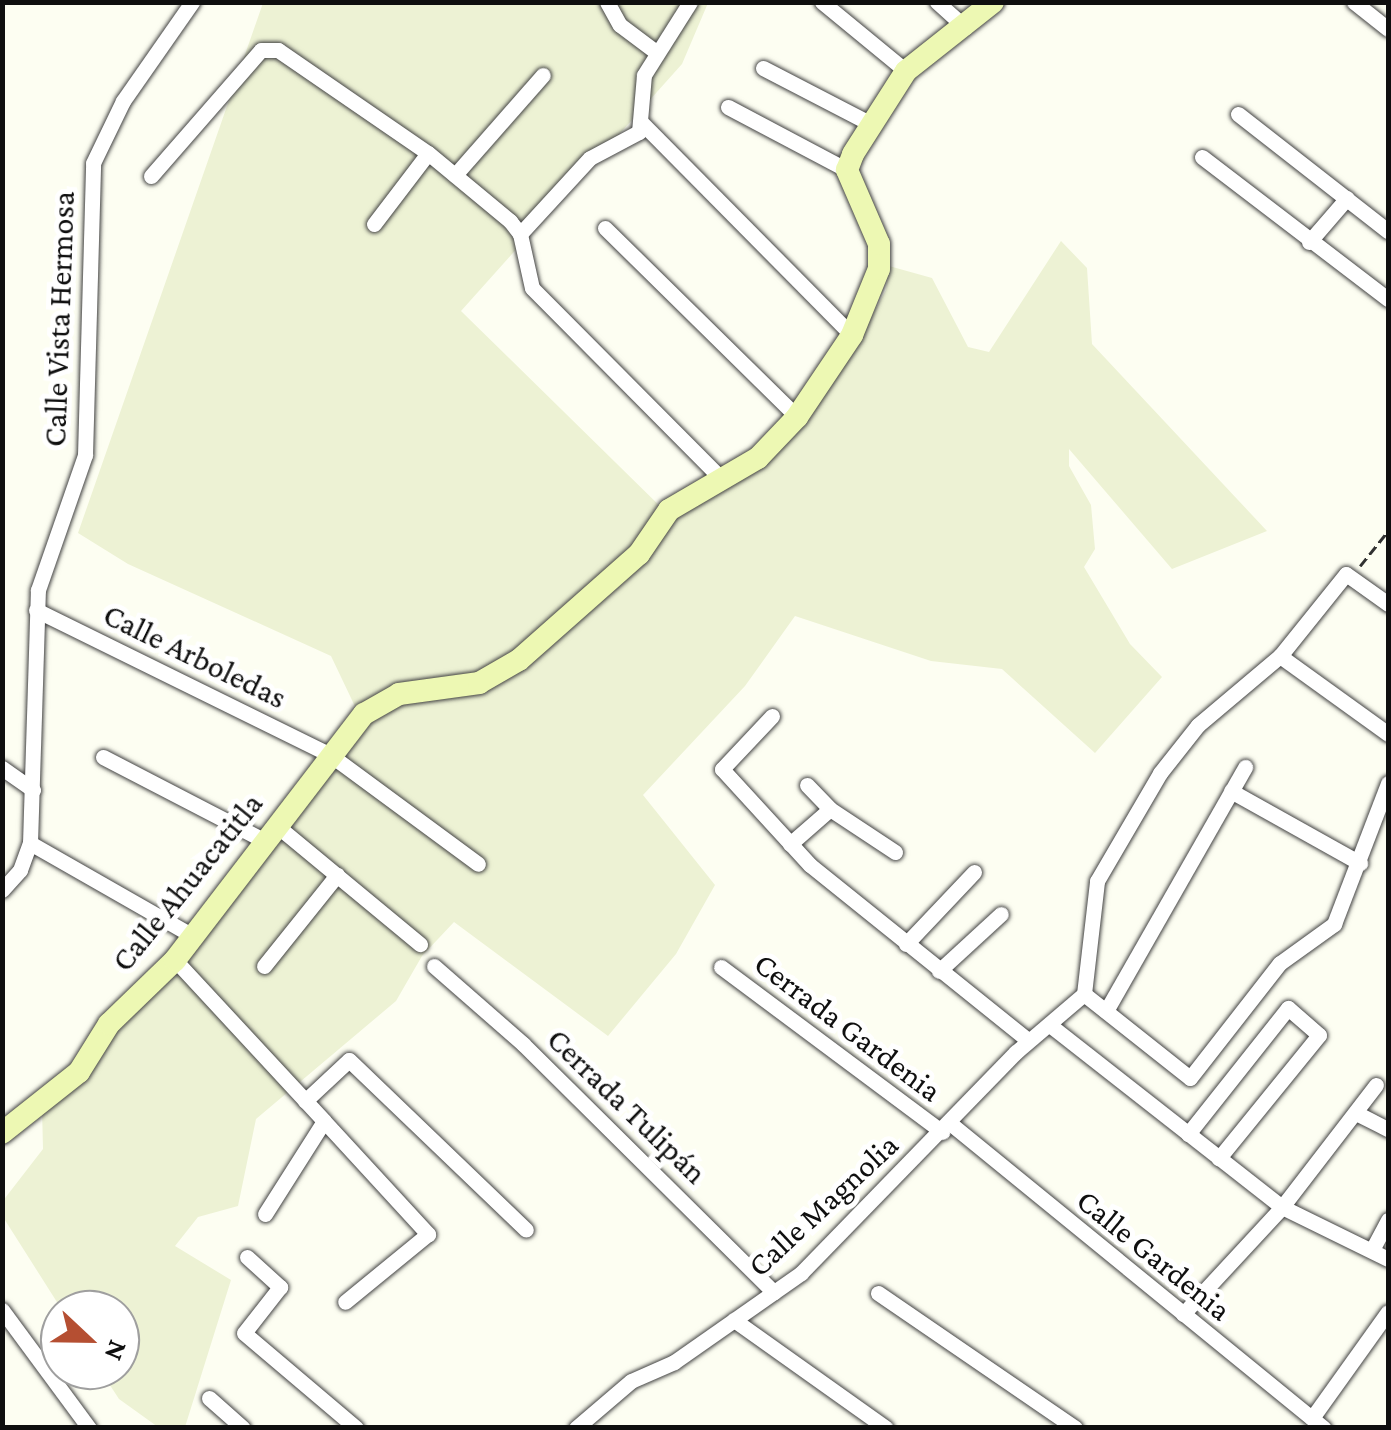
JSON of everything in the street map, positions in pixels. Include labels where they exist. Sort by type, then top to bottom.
[{"type":"street","name":"Calle Vista Hermosa","points":[[2,890],[20,870],[30,843],[36,610],[84,455],[93,163],[123,102],[192,2]]},
{"type":"street","points":[[607,2],[620,25],[656,52]]},
{"type":"street","points":[[690,2],[656,52],[642,84],[643,124],[852,334]]},
{"type":"street","points":[[822,2],[906,71]]},
{"type":"street","points":[[937,2],[965,27]]},
{"type":"street","points":[[847,170],[869,122],[906,71],[936,42],[965,27],[993,2]]},
{"type":"street","points":[[1354,2],[1388,30]]},
{"type":"street","points":[[150,176],[269,48],[428,153],[520,234],[532,288],[722,479],[758,458],[797,417],[852,334],[881,258],[847,170],[728,107]]},
{"type":"street","points":[[763,68],[869,122]]},
{"type":"street","points":[[456,175],[542,76]]},
{"type":"street","points":[[1238,114],[1386,224]]},
{"type":"street","points":[[520,234],[590,158],[643,124]]},
{"type":"street","points":[[374,224],[428,153]]},
{"type":"street","points":[[1202,156],[1385,299]]},
{"type":"street","points":[[1309,242],[1347,198]]},
{"type":"street","points":[[605,228],[797,417]]},
{"type":"street","name":"Calle Ahuacatitla","points":[[2,1134],[79,1072],[109,1024],[174,960],[329,754],[374,705],[398,694],[479,683],[519,660],[630,563],[669,510],[722,479]]},
{"type":"street","points":[[1388,604],[1346,574],[1280,656],[1198,725],[1097,881],[1084,994],[1190,1078],[1280,963],[1334,924],[1388,783]]},
{"type":"street","name":"Calle Arboledas","points":[[36,610],[329,754],[478,864]]},
{"type":"street","points":[[1280,656],[1388,734]]},
{"type":"street","points":[[772,716],[722,769],[790,844],[906,944],[1028,1040]]},
{"type":"street","points":[[103,757],[270,833],[338,875],[420,944]]},
{"type":"street","points":[[1106,1012],[1245,767]]},
{"type":"street","points":[[2,768],[33,790]]},
{"type":"street","points":[[807,785],[830,808],[895,852]]},
{"type":"street","points":[[1231,792],[1360,862]]},
{"type":"street","points":[[790,844],[830,808]]},
{"type":"street","points":[[30,843],[193,936]]},
{"type":"street","points":[[906,944],[974,872]]},
{"type":"street","points":[[264,966],[338,875]]},
{"type":"street","points":[[939,971],[1001,914]]},
{"type":"street","points":[[174,960],[428,1234],[345,1302]]},
{"type":"street","name":"Cerrada Tulipán","points":[[434,966],[575,1093],[774,1292]]},
{"type":"street","name":"Cerrada Gardenia","points":[[721,967],[947,1128]]},
{"type":"street","name":"Calle Magnolia","points":[[576,1428],[631,1381],[674,1362],[774,1292],[947,1128],[1028,1040],[1051,1026],[1084,994]]},
{"type":"street","points":[[1188,1134],[1288,1008],[1319,1036],[1219,1158]]},
{"type":"street","points":[[1051,1026],[1282,1207],[1388,1259]]},
{"type":"street","points":[[306,1101],[350,1060],[526,1230]]},
{"type":"street","points":[[1183,1314],[1282,1207],[1376,1085]]},
{"type":"street","points":[[1356,1113],[1388,1129]]},
{"type":"street","points":[[265,1214],[324,1121]]},
{"type":"street","name":"Calle Gardenia","points":[[947,1128],[1318,1423]]},
{"type":"street","points":[[1372,1250],[1388,1220]]},
{"type":"street","points":[[247,1256],[280,1286],[244,1333],[356,1428]]},
{"type":"street","points":[[878,1293],[1075,1428]]},
{"type":"street","points":[[2,1310],[89,1428]]},
{"type":"street","points":[[1318,1423],[1388,1312]]},
{"type":"street","points":[[734,1320],[886,1428]]},
{"type":"street","points":[[209,1398],[242,1428]]},
{"type":"path","points":[[1346,574],[1364,564],[1388,531]]},
{"type":"green space","points":[[263,3],[708,3],[682,64],[461,311],[669,515],[747,470],[856,345],[886,290],[889,266],[932,278],[968,347],[989,352],[1061,241],[1087,268],[1092,344],[1267,531],[1172,569],[1069,449],[1069,466],[1091,505],[1095,549],[1084,567],[1130,644],[1162,677],[1095,753],[1002,669],[931,661],[795,616],[745,686],[643,795],[715,885],[676,954],[608,1036],[454,922],[422,956],[396,1001],[256,1119],[238,1206],[198,1217],[175,1246],[231,1280],[185,1427],[158,1427],[119,1399],[113,1390],[140,1390],[140,1290],[49,1290],[3,1217],[2,1202],[43,1149],[42,1108],[361,719],[331,656],[128,564],[78,533]]}]
